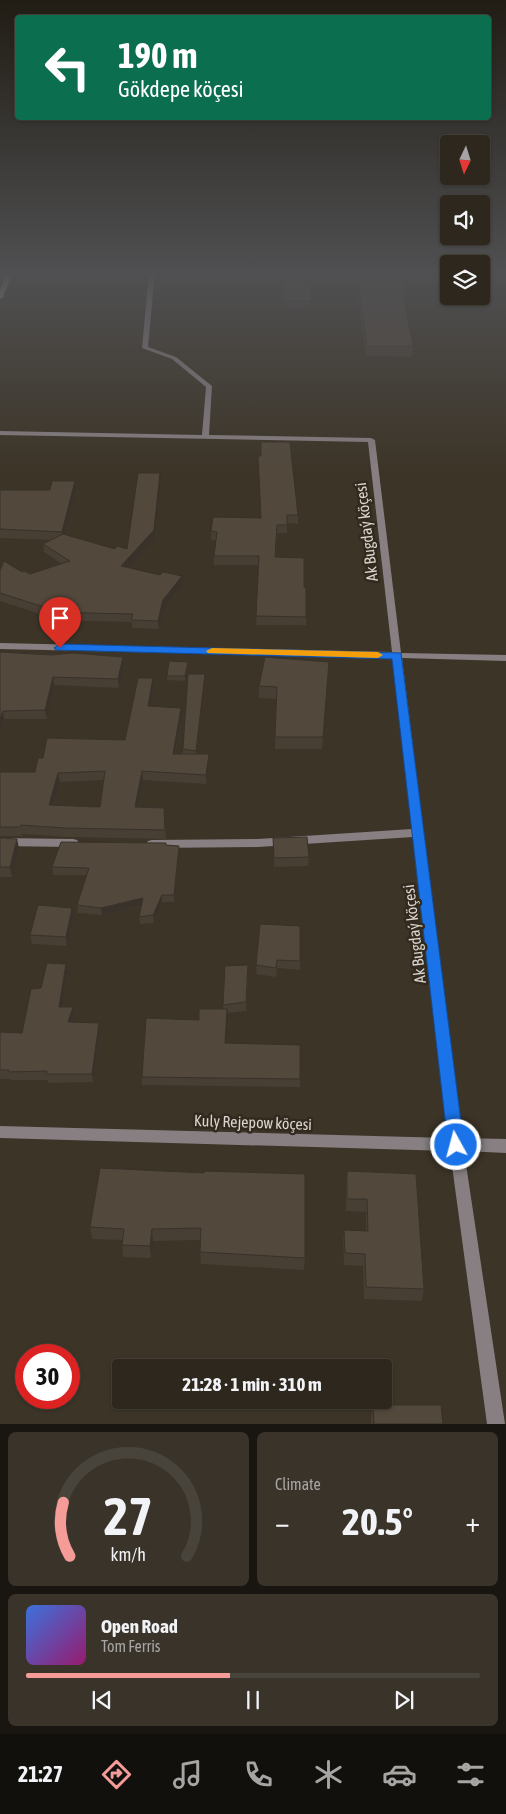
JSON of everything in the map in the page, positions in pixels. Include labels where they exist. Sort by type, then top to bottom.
[{"type":"street","points":[[0,433],[205,437],[209,386],[174,358],[145,348],[146,338]]},
{"type":"street","name":"Ak Bugdaý köçesi","points":[[205,437],[372,440],[456,1145],[496,1424]]},
{"type":"street","points":[[0,646],[506,658]]},
{"type":"street","points":[[137,844],[258,843],[418,832]]},
{"type":"street","points":[[0,842],[89,844]]},
{"type":"street","name":"Kuly Rejepow köçesi","points":[[0,1132],[506,1146]]},
{"type":"building","points":[[366,338],[412,338],[413,346],[367,346]]},
{"type":"building","points":[[261,442],[290,442],[298,515],[287,515],[287,525],[277,525],[275,557],[304,558],[306,617],[256,616],[259,556],[214,556],[217,532],[211,531],[213,517],[261,518],[258,456],[261,456]]},
{"type":"building","points":[[138,473],[160,473],[154,530],[121,566],[160,575],[163,572],[182,576],[163,600],[158,621],[131,620],[133,614],[43,612],[44,607],[0,593],[0,570],[4,561],[22,572],[30,574],[70,561],[43,544],[63,534],[115,549],[117,546],[127,549]]},
{"type":"building","points":[[52,481],[75,481],[62,532],[0,529],[0,490],[50,490]]},
{"type":"building","points":[[0,652],[52,655],[72,653],[123,657],[118,679],[53,677],[45,710],[3,711],[0,719]]},
{"type":"building","points":[[265,657],[329,662],[323,737],[275,737],[277,687],[259,686]]},
{"type":"building","points":[[169,661],[188,662],[185,676],[167,676]]},
{"type":"building","points":[[188,674],[205,674],[196,751],[183,749]]},
{"type":"building","points":[[138,678],[153,678],[148,706],[181,708],[173,754],[209,754],[206,775],[142,771],[135,807],[164,808],[165,830],[21,825],[20,827],[0,827],[0,772],[35,772],[38,758],[43,758],[47,738],[125,740]],"holes":[[[105,771],[100,807],[49,805],[58,773]]]},
{"type":"building","points":[[307,837],[309,857],[274,858],[273,838]]},
{"type":"building","points":[[0,838],[17,839],[10,867],[0,867]]},
{"type":"building","points":[[61,842],[166,843],[166,845],[179,846],[174,895],[162,895],[153,915],[139,917],[143,898],[101,908],[77,905],[89,868],[52,867]]},
{"type":"building","points":[[38,905],[72,908],[66,937],[30,935]]},
{"type":"building","points":[[260,924],[300,926],[300,961],[277,960],[276,968],[256,965]]},
{"type":"building","points":[[47,963],[66,964],[59,1007],[73,1007],[68,1022],[99,1023],[92,1074],[46,1074],[47,1071],[9,1072],[9,1070],[0,1070],[0,1032],[22,1033],[31,989],[41,988]]},
{"type":"building","points":[[248,965],[246,1002],[223,1005],[225,966]]},
{"type":"building","points":[[199,1009],[227,1009],[225,1043],[300,1045],[300,1079],[142,1077],[146,1018],[199,1020]]},
{"type":"building","points":[[100,1168],[204,1173],[204,1171],[305,1174],[305,1258],[200,1252],[201,1228],[152,1229],[150,1246],[122,1245],[124,1229],[90,1227]]},
{"type":"building","points":[[347,1171],[416,1174],[424,1289],[366,1287],[365,1254],[345,1253],[344,1230],[368,1231],[367,1199],[347,1199]]},
{"type":"building","points":[[392,1405],[441,1405],[443,1424],[374,1424],[373,1409],[392,1409]]},
{"type":"slow traffic","points":[[212,651],[378,655]]},
{"type":"route","points":[[60,648],[397,656],[456,1145]]}]
